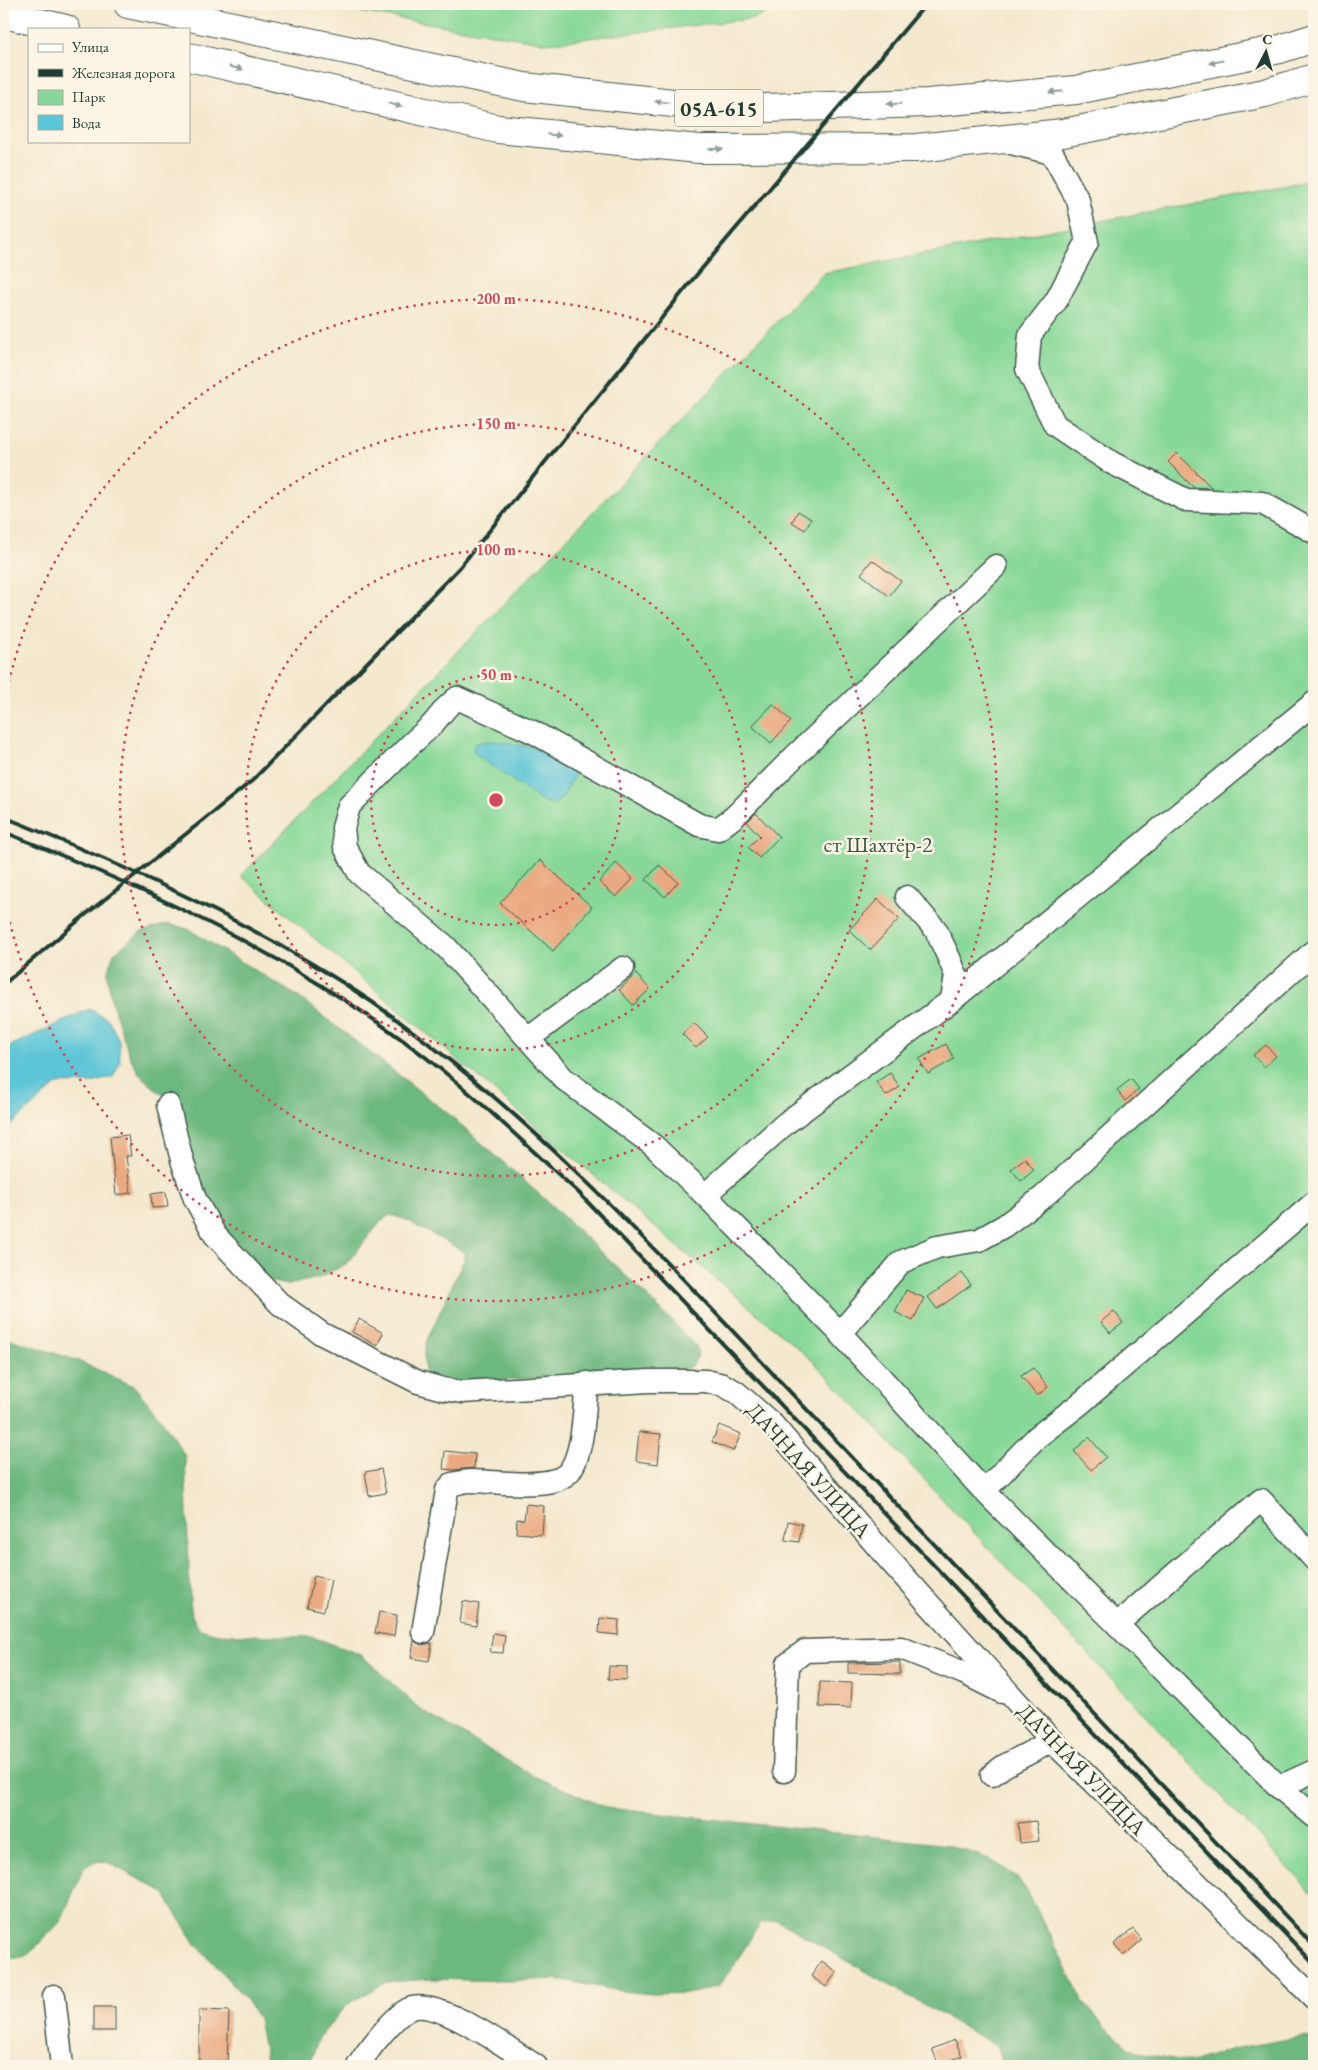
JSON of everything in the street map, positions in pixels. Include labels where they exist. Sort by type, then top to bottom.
[{"type":"highway","name":"05А-615","points":[[128,4],[524,87],[729,109],[928,103],[1076,90],[1280,49],[1314,38]]},
{"type":"highway","points":[[4,14],[62,28]]},
{"type":"highway","name":"05А-615","points":[[190,57],[498,129],[700,149],[916,148],[1063,133],[1265,93],[1314,78]]},
{"type":"street","points":[[996,140],[1052,153],[1078,200],[1087,242],[1056,301],[1030,335],[1027,368],[1055,425],[1112,463],[1186,500],[1262,504],[1314,532]]},
{"type":"street","points":[[996,566],[795,756],[734,817],[718,829],[699,825],[533,732],[457,698],[349,806],[342,828],[345,847],[359,873],[446,947],[564,1079],[654,1146],[706,1195],[840,1333],[984,1491],[1279,1787],[1314,1816]]},
{"type":"street","points":[[706,1195],[786,1123],[952,1000],[1314,703]]},
{"type":"street","points":[[907,898],[936,930],[949,958],[956,975],[952,1000]]},
{"type":"street","points":[[840,1333],[901,1262],[938,1247],[979,1240],[1004,1226],[1043,1197],[1314,951]]},
{"type":"street","points":[[529,1038],[623,968]]},
{"type":"street","name":"ДАЧНАЯ УЛИЦА","points":[[168,1105],[182,1160],[195,1199],[215,1234],[280,1304],[322,1334],[418,1382],[442,1389],[462,1392],[587,1383],[649,1381],[706,1381],[724,1384],[736,1392],[772,1424],[1052,1741],[1314,1998]]},
{"type":"street","points":[[984,1491],[1037,1437],[1088,1396],[1314,1203]]},
{"type":"street","points":[[423,1632],[447,1490],[452,1484],[470,1481],[500,1483],[544,1482],[558,1478],[570,1471],[578,1452],[587,1383]]},
{"type":"street","points":[[1117,1624],[1261,1500],[1314,1559]]},
{"type":"street","points":[[784,1771],[788,1664],[805,1651],[901,1648],[964,1673],[1011,1696]]},
{"type":"street","points":[[992,1775],[1004,1766],[1052,1741]]},
{"type":"street","points":[[1279,1787],[1314,1771]]},
{"type":"street","points":[[54,1996],[62,2066]]},
{"type":"street","points":[[358,2066],[399,2014],[411,2007],[440,2010],[536,2066]]},
{"type":"green space","points":[[313,4],[782,4],[757,18],[547,43]]},
{"type":"green space","name":"ст Шахтёр-2","points":[[1314,181],[1314,1895],[814,1362],[241,876],[824,273]]},
{"type":"green space","points":[[167,924],[188,929],[300,998],[450,1115],[550,1204],[645,1294],[696,1346],[698,1355],[693,1365],[684,1369],[458,1383],[425,1374],[424,1354],[427,1340],[466,1255],[463,1251],[404,1219],[390,1215],[383,1219],[346,1264],[319,1278],[288,1285],[268,1281],[219,1225],[198,1188],[171,1099],[160,1093],[140,1075],[130,1057],[112,1003],[107,973],[114,953],[141,932]]},
{"type":"green space","points":[[4,1337],[76,1360],[134,1386],[160,1417],[185,1456],[190,1601],[192,1616],[200,1629],[217,1634],[313,1637],[361,1655],[421,1710],[532,1775],[607,1808],[949,1845],[989,1859],[1017,1877],[1029,1894],[1084,2003],[1106,2028],[1130,2048],[1150,2055],[1191,2062],[1233,2049],[1305,2036],[1314,2040],[1314,2066],[999,2066],[1001,2057],[998,2047],[776,1920],[760,1923],[733,1967],[718,1986],[692,1993],[653,1994],[621,1991],[557,1979],[505,1981],[431,1979],[387,1982],[351,2002],[337,2016],[319,2038],[308,2066],[267,2066],[258,2018],[244,1997],[196,1944],[163,1892],[105,1861],[93,1862],[83,1869],[61,1921],[27,1956],[4,1960]]},
{"type":"water","points":[[486,741],[532,748],[564,761],[573,768],[575,774],[562,798],[552,805],[540,800],[477,755],[473,750],[475,744]]},
{"type":"water","points":[[89,1009],[108,1019],[119,1040],[120,1063],[113,1077],[92,1083],[57,1084],[7,1129],[4,1134],[4,1049]]},
{"type":"building","points":[[1177,453],[1212,488],[1193,487],[1168,462]]},
{"type":"building","points":[[798,511],[811,519],[805,530],[792,522]]},
{"type":"building","points":[[872,560],[901,581],[889,596],[861,574]]},
{"type":"building","points":[[773,704],[791,721],[771,743],[752,726]]},
{"type":"building","points":[[756,813],[779,837],[759,858],[748,847],[760,836],[747,822]]},
{"type":"building","points":[[540,860],[592,907],[553,951],[500,903]]},
{"type":"building","points":[[616,863],[633,879],[616,897],[599,882]]},
{"type":"building","points":[[659,865],[678,882],[665,897],[646,880]]},
{"type":"building","points":[[878,899],[899,919],[870,950],[849,930]]},
{"type":"building","points":[[636,974],[650,989],[633,1005],[619,990]]},
{"type":"building","points":[[694,1023],[708,1037],[696,1048],[682,1034]]},
{"type":"building","points":[[946,1044],[954,1059],[928,1074],[919,1059]]},
{"type":"building","points":[[1266,1045],[1276,1056],[1264,1067],[1253,1055]]},
{"type":"building","points":[[890,1073],[900,1087],[886,1096],[876,1082]]},
{"type":"building","points":[[1131,1079],[1139,1089],[1125,1101],[1117,1090]]},
{"type":"building","points":[[128,1135],[131,1156],[126,1156],[131,1193],[116,1195],[110,1137]]},
{"type":"building","points":[[1025,1158],[1034,1170],[1021,1181],[1011,1169]]},
{"type":"building","points":[[166,1192],[168,1207],[152,1208],[151,1194]]},
{"type":"building","points":[[962,1273],[971,1285],[937,1309],[928,1297]]},
{"type":"building","points":[[906,1290],[924,1298],[913,1321],[895,1312]]},
{"type":"building","points":[[1114,1311],[1123,1323],[1110,1333],[1101,1322]]},
{"type":"building","points":[[359,1319],[383,1333],[377,1346],[352,1332]]},
{"type":"building","points":[[1033,1368],[1048,1387],[1037,1396],[1021,1376]]},
{"type":"building","points":[[719,1425],[741,1434],[733,1451],[712,1442]]},
{"type":"building","points":[[639,1432],[661,1434],[658,1464],[636,1461]]},
{"type":"building","points":[[1089,1437],[1106,1457],[1091,1470],[1074,1451]]},
{"type":"building","points":[[445,1451],[475,1454],[474,1468],[443,1469]]},
{"type":"building","points":[[381,1469],[386,1493],[369,1496],[365,1472]]},
{"type":"building","points":[[526,1504],[544,1506],[542,1535],[516,1533],[517,1519],[524,1520]]},
{"type":"building","points":[[788,1521],[802,1524],[799,1542],[785,1540]]},
{"type":"building","points":[[314,1576],[331,1580],[324,1611],[307,1607]]},
{"type":"building","points":[[463,1601],[479,1604],[476,1626],[460,1623]]},
{"type":"building","points":[[379,1612],[397,1615],[394,1636],[375,1633]]},
{"type":"building","points":[[600,1618],[619,1620],[618,1635],[599,1633]]},
{"type":"building","points":[[493,1633],[505,1635],[503,1653],[490,1652]]},
{"type":"building","points":[[414,1641],[421,1645],[432,1643],[429,1661],[411,1658]]},
{"type":"building","points":[[900,1662],[900,1674],[848,1673],[848,1663]]},
{"type":"building","points":[[609,1666],[627,1667],[627,1680],[608,1679]]},
{"type":"building","points":[[820,1682],[852,1683],[851,1708],[819,1707]]},
{"type":"building","points":[[1036,1821],[1039,1841],[1020,1843],[1018,1823]]},
{"type":"building","points":[[1133,1929],[1142,1940],[1124,1955],[1114,1944]]},
{"type":"building","points":[[822,1961],[837,1972],[826,1987],[811,1976]]},
{"type":"building","points":[[94,2007],[115,2007],[115,2031],[94,2031]]},
{"type":"building","points":[[199,2010],[229,2011],[227,2066],[199,2066]]},
{"type":"building","points":[[955,2040],[962,2056],[939,2065],[932,2049]]},
{"type":"railway","points":[[4,984],[79,920],[253,780],[460,567],[694,278],[926,4]]},
{"type":"railway","points":[[4,817],[146,877],[285,948],[372,1002],[433,1047],[492,1095],[548,1145],[656,1251],[1314,1946]]},
{"type":"railway","points":[[4,832],[119,880],[232,935],[288,965],[393,1033],[443,1071],[495,1115],[578,1192],[1314,1964]]}]
